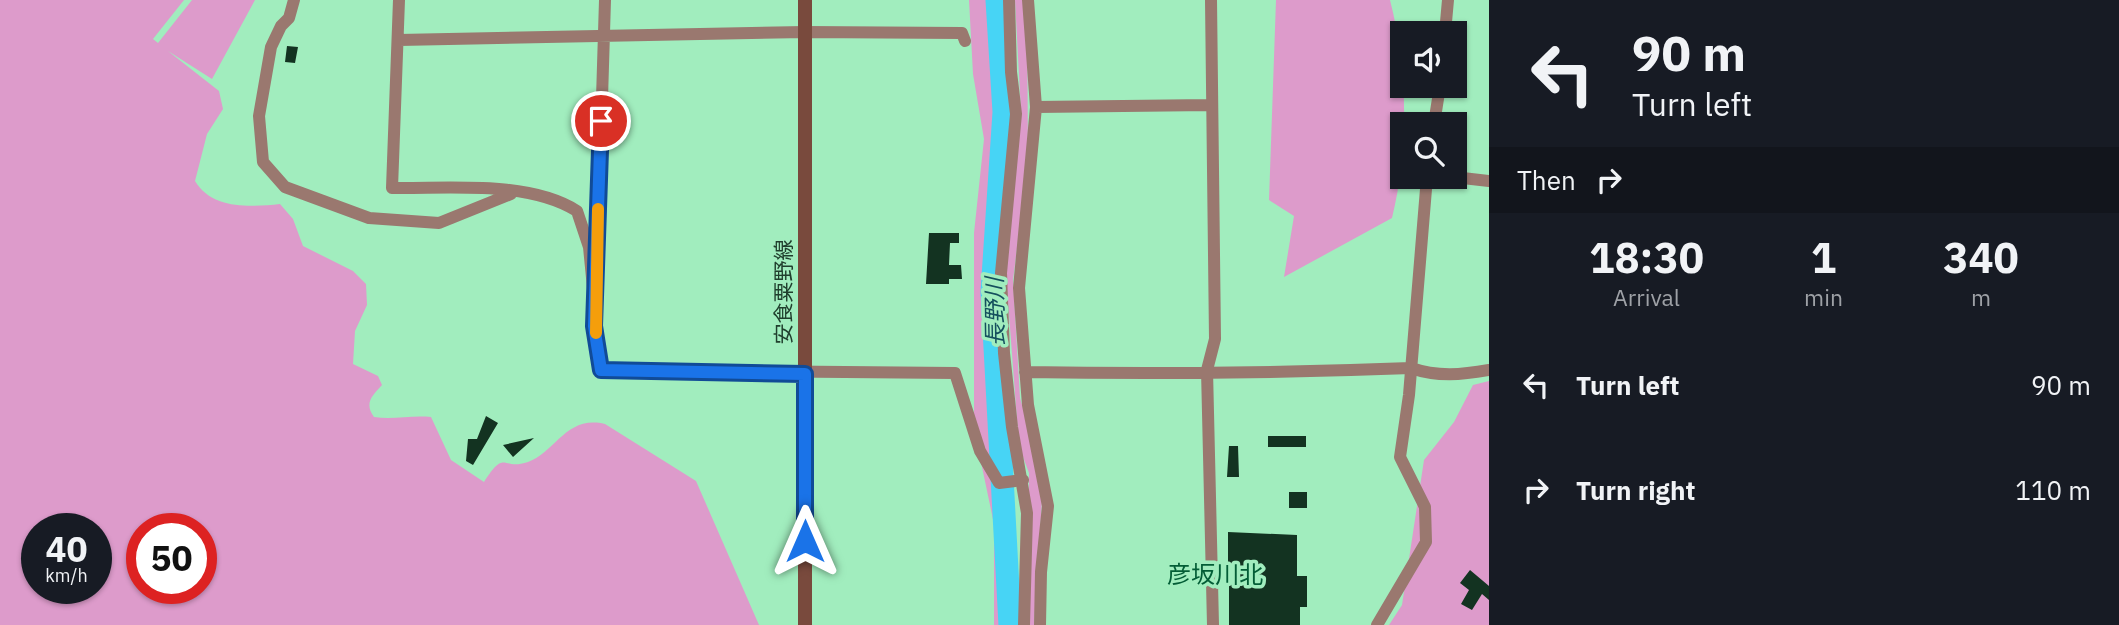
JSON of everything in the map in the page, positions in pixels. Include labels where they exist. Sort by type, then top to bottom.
[{"type":"main road","name":"安食粟野線","points":[[805,0],[806,625]]},
{"type":"street","points":[[294,0],[289,18],[281,26],[271,47],[259,116],[263,162],[285,187],[369,218],[439,223],[518,191]]},
{"type":"street","points":[[399,0],[400,40],[392,188],[518,191],[563,202],[577,212],[589,247],[594,326],[601,370],[805,374],[955,373],[980,451],[999,483],[1021,480]]},
{"type":"street","points":[[594,326],[605,0]]},
{"type":"street","points":[[1009,0],[1011,72],[1016,114],[1002,287],[1011,415],[1027,513],[1024,625]]},
{"type":"street","points":[[1028,0],[1036,107],[1019,288],[1024,372],[1048,506],[1041,572],[1040,625]]},
{"type":"street","points":[[1210,0],[1214,339],[1207,370],[1213,625]]},
{"type":"street","points":[[1446,21],[1448,0]]},
{"type":"street","points":[[400,40],[805,32],[962,33],[965,41]]},
{"type":"street","points":[[1036,107],[1210,105]]},
{"type":"street","points":[[1467,178],[1489,180]]},
{"type":"street","points":[[1377,625],[1426,542],[1425,507],[1400,457],[1411,368],[1426,189]]},
{"type":"street","points":[[1024,372],[1152,374],[1207,370],[1267,374],[1411,368],[1428,374],[1461,375],[1489,370]]},
{"type":"shaded area","points":[[0,0],[184,0],[153,39],[158,43],[192,0],[255,0],[212,79],[168,51],[219,91],[223,109],[207,134],[195,181],[202,190],[222,202],[245,206],[280,204],[293,219],[303,246],[353,271],[366,284],[367,305],[355,331],[353,364],[378,376],[382,385],[372,396],[370,404],[374,417],[431,417],[451,460],[484,482],[500,463],[528,462],[538,457],[571,429],[592,423],[605,424],[696,481],[759,625],[0,625]]},
{"type":"shaded area","points":[[969,0],[991,0],[999,111],[989,254],[989,325],[992,415],[1011,517],[1011,625],[994,625],[994,524],[974,429],[974,233],[984,139],[973,74]]},
{"type":"shaded area","points":[[1015,0],[1027,0],[1028,161],[1013,280],[1020,398],[1034,446],[1042,501],[1034,625],[1027,625],[1029,473],[1019,446],[1006,275],[1021,112]]},
{"type":"shaded area","points":[[1276,0],[1390,0],[1395,21],[1390,21],[1390,98],[1404,98],[1404,109],[1404,112],[1390,112],[1390,189],[1398,189],[1392,218],[1284,277],[1294,216],[1269,200]]},
{"type":"shaded area","points":[[1489,381],[1489,625],[1389,625],[1402,605],[1424,460],[1454,422],[1473,385]]},
{"type":"building","points":[[287,46],[298,47],[295,63],[285,62]]},
{"type":"building","points":[[929,233],[959,233],[959,243],[950,243],[949,265],[961,265],[962,279],[949,279],[949,284],[926,284]]},
{"type":"building","points":[[486,416],[498,423],[473,465],[466,461],[468,439],[477,439]]},
{"type":"building","points":[[1268,436],[1306,436],[1306,447],[1268,447]]},
{"type":"building","points":[[534,438],[513,457],[503,445]]},
{"type":"building","points":[[1229,446],[1238,446],[1239,477],[1227,477]]},
{"type":"building","points":[[1289,492],[1307,492],[1307,508],[1289,508]]},
{"type":"building","points":[[1228,532],[1297,535],[1297,576],[1307,576],[1307,607],[1300,607],[1300,625],[1229,625],[1229,582],[1221,582],[1220,566],[1228,566]]},
{"type":"building","points":[[1470,570],[1489,586],[1489,600],[1482,594],[1472,610],[1461,604],[1469,590],[1460,583]]},
{"type":"waterway","name":"長野川","points":[[997,0],[1004,112],[992,292],[1010,625]]},
{"type":"slow traffic","points":[[596,333],[594,326],[598,209]]},
{"type":"district","name":"彦坂川北","points":[[1215,575]]},
{"type":"route","points":[[601,121],[594,326],[601,370],[805,374],[805,541]]}]
